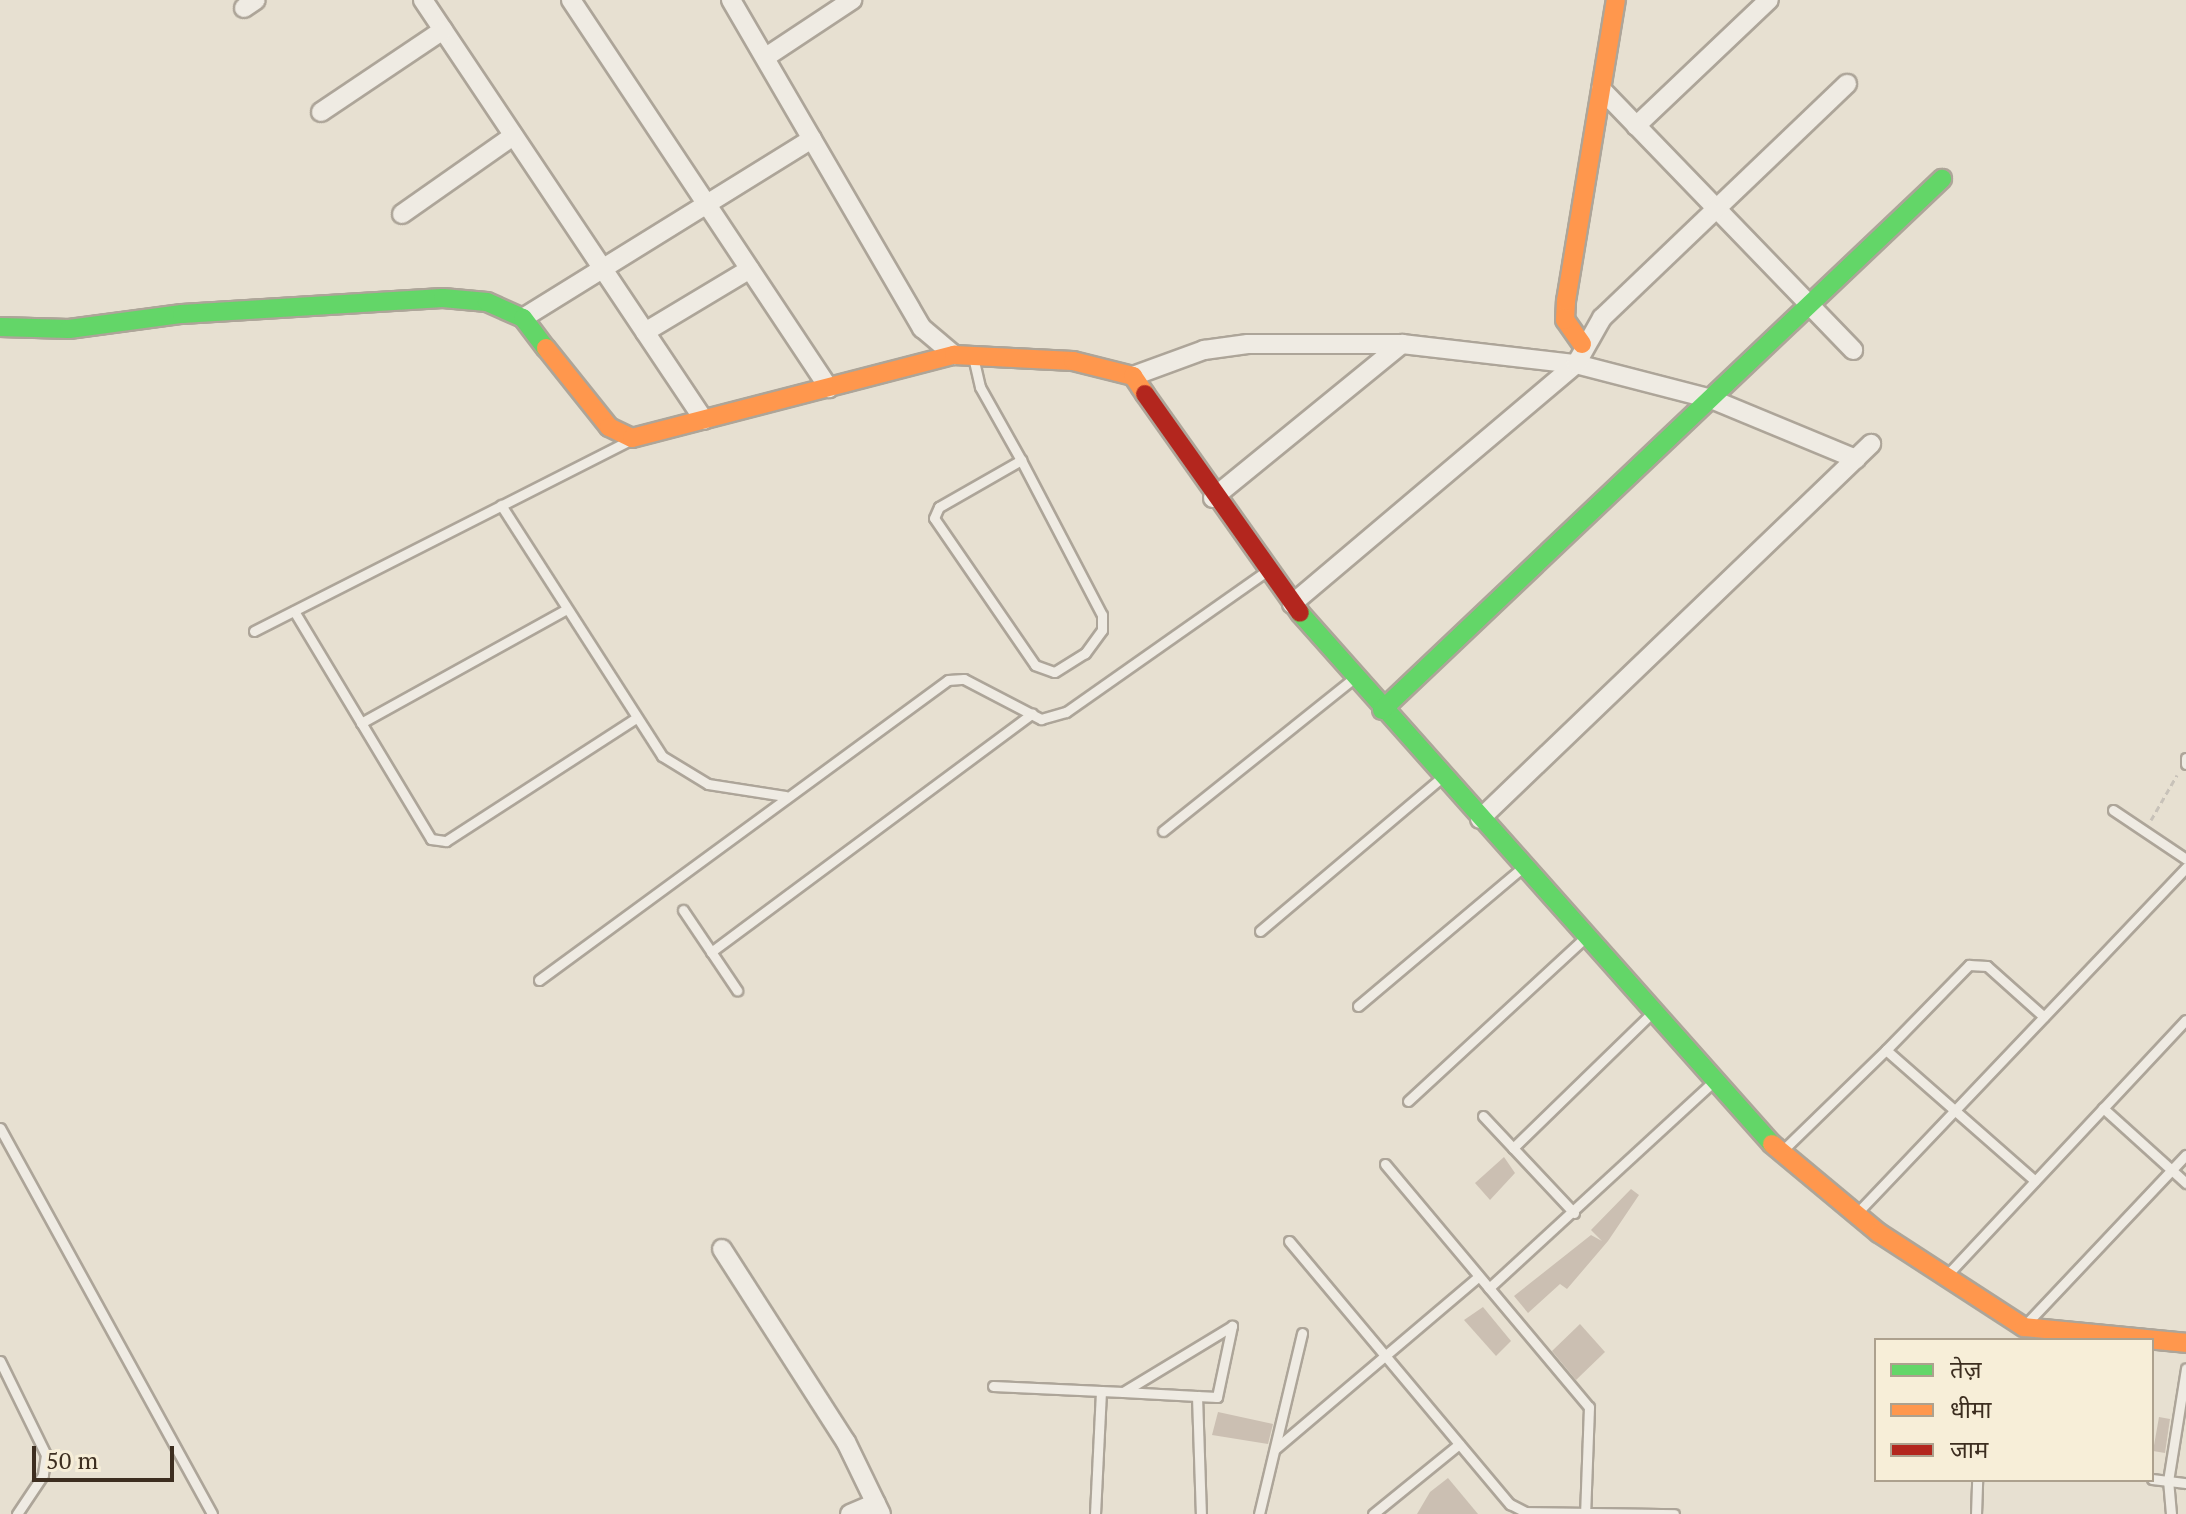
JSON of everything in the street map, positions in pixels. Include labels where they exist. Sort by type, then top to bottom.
[{"type":"street","points":[[423,0],[704,420]]},
{"type":"street","points":[[571,0],[829,388]]},
{"type":"street","points":[[731,0],[769,55],[812,139],[922,328],[954,355],[974,361],[1073,361],[1133,376],[1204,350],[1248,344],[1402,344],[1576,364],[1711,399],[1856,459]]},
{"type":"street","points":[[769,55],[852,0]]},
{"type":"street","points":[[1582,344],[1565,320],[1566,301],[1616,0]]},
{"type":"street","points":[[1636,126],[1769,0]]},
{"type":"street","points":[[321,112],[443,30]]},
{"type":"street","points":[[1292,604],[1576,364],[1582,344],[1715,208],[1847,84]]},
{"type":"street","points":[[1601,89],[1853,350]]},
{"type":"street","points":[[402,214],[513,136]]},
{"type":"street","points":[[523,318],[705,201],[812,139]]},
{"type":"street","points":[[1382,710],[1942,179]]},
{"type":"street","points":[[645,332],[750,269]]},
{"type":"street","points":[[0,327],[69,329],[182,314],[443,298],[487,302],[523,318],[609,427],[632,438],[954,355]]},
{"type":"street","points":[[1213,498],[1402,344]]},
{"type":"street","points":[[1133,376],[1213,498],[1292,604],[1382,710],[1780,1153],[1856,1214],[2024,1327],[2135,1338]]},
{"type":"street","points":[[1480,819],[1871,444]]},
{"type":"street","points":[[722,1249],[806,1376],[878,1508],[850,1514]]},
{"type":"street","points":[[2154,1340],[2186,1343]]},
{"type":"lane","points":[[974,361],[980,387],[1021,460],[1102,615],[1102,630],[1085,653],[1054,672],[1035,665],[934,518],[939,507],[1021,460]]},
{"type":"lane","points":[[609,427],[612,449]]},
{"type":"lane","points":[[254,631],[632,438]]},
{"type":"lane","points":[[501,505],[662,756],[688,777],[785,796]]},
{"type":"lane","points":[[539,980],[785,796],[948,680],[964,679],[1032,714],[1066,712],[1267,571]]},
{"type":"lane","points":[[361,723],[567,609]]},
{"type":"lane","points":[[294,611],[422,830],[439,841],[636,718]]},
{"type":"lane","points":[[1163,831],[1354,678]]},
{"type":"lane","points":[[711,952],[1032,714]]},
{"type":"lane","points":[[1260,931],[1442,777]]},
{"type":"lane","points":[[2113,810],[2186,859]]},
{"type":"lane","points":[[1358,1006],[1523,867]]},
{"type":"lane","points":[[1856,1214],[2186,868]]},
{"type":"lane","points":[[683,910],[737,990]]},
{"type":"lane","points":[[1408,1101],[1586,937]]},
{"type":"lane","points":[[1780,1153],[1969,965],[1987,966],[2044,1017]]},
{"type":"lane","points":[[1513,1148],[1654,1012]]},
{"type":"lane","points":[[1946,1276],[2186,1020]]},
{"type":"lane","points":[[1886,1050],[1958,1107],[2035,1181]]},
{"type":"lane","points":[[1489,1288],[1715,1080]]},
{"type":"lane","points":[[2103,1108],[2186,1183]]},
{"type":"lane","points":[[1483,1116],[1574,1213]]},
{"type":"lane","points":[[0,1128],[212,1514]]},
{"type":"lane","points":[[2024,1327],[2186,1155]]},
{"type":"lane","points":[[1385,1164],[1589,1407],[1586,1511]]},
{"type":"lane","points":[[1289,1241],[1510,1504],[1526,1512],[1674,1514]]},
{"type":"lane","points":[[1275,1449],[1479,1276]]},
{"type":"lane","points":[[993,1386],[1217,1397],[1232,1326],[1123,1392]]},
{"type":"lane","points":[[1259,1514],[1302,1333]]},
{"type":"lane","points":[[1,1364],[46,1455],[43,1475],[17,1514]]},
{"type":"lane","points":[[2171,1514],[2168,1481],[2186,1368]]},
{"type":"lane","points":[[1095,1514],[1101,1391]]},
{"type":"lane","points":[[1197,1396],[1201,1514]]},
{"type":"lane","points":[[1373,1514],[1459,1444]]},
{"type":"lane","points":[[2154,1479],[2186,1483]]},
{"type":"lane","points":[[1976,1514],[1977,1482]]},
{"type":"path","points":[[2144,831],[2186,761]]},
{"type":"building","points":[[1504,1157],[1515,1173],[1490,1200],[1475,1183]]},
{"type":"building","points":[[1631,1189],[1639,1195],[1608,1241],[1567,1289],[1560,1284],[1528,1313],[1514,1296],[1591,1235],[1602,1241],[1591,1230]]},
{"type":"building","points":[[1483,1307],[1511,1341],[1496,1356],[1464,1320]]},
{"type":"building","points":[[1580,1324],[1605,1352],[1576,1380],[1552,1351]]},
{"type":"building","points":[[1218,1412],[1273,1424],[1268,1444],[1212,1435]]},
{"type":"building","points":[[2159,1417],[2170,1419],[2165,1453],[2154,1451]]},
{"type":"building","points":[[1448,1478],[1478,1514],[1417,1514],[1430,1492]]},
{"type":"traffic: fast","points":[[1382,710],[1942,179]]},
{"type":"traffic: fast","points":[[0,327],[69,329],[182,314],[443,298],[487,302],[523,318],[546,348]]},
{"type":"traffic: fast","points":[[1300,613],[1772,1144]]},
{"type":"traffic: slow","points":[[1582,344],[1565,320],[1566,301],[1616,0]]},
{"type":"traffic: slow","points":[[546,348],[609,427],[632,438],[954,355],[1073,361],[1133,376],[1145,394]]},
{"type":"traffic: slow","points":[[1772,1144],[1879,1233],[2024,1327],[2135,1338]]},
{"type":"traffic: slow","points":[[2154,1340],[2186,1343]]},
{"type":"traffic: jam","points":[[1145,394],[1300,613]]}]
